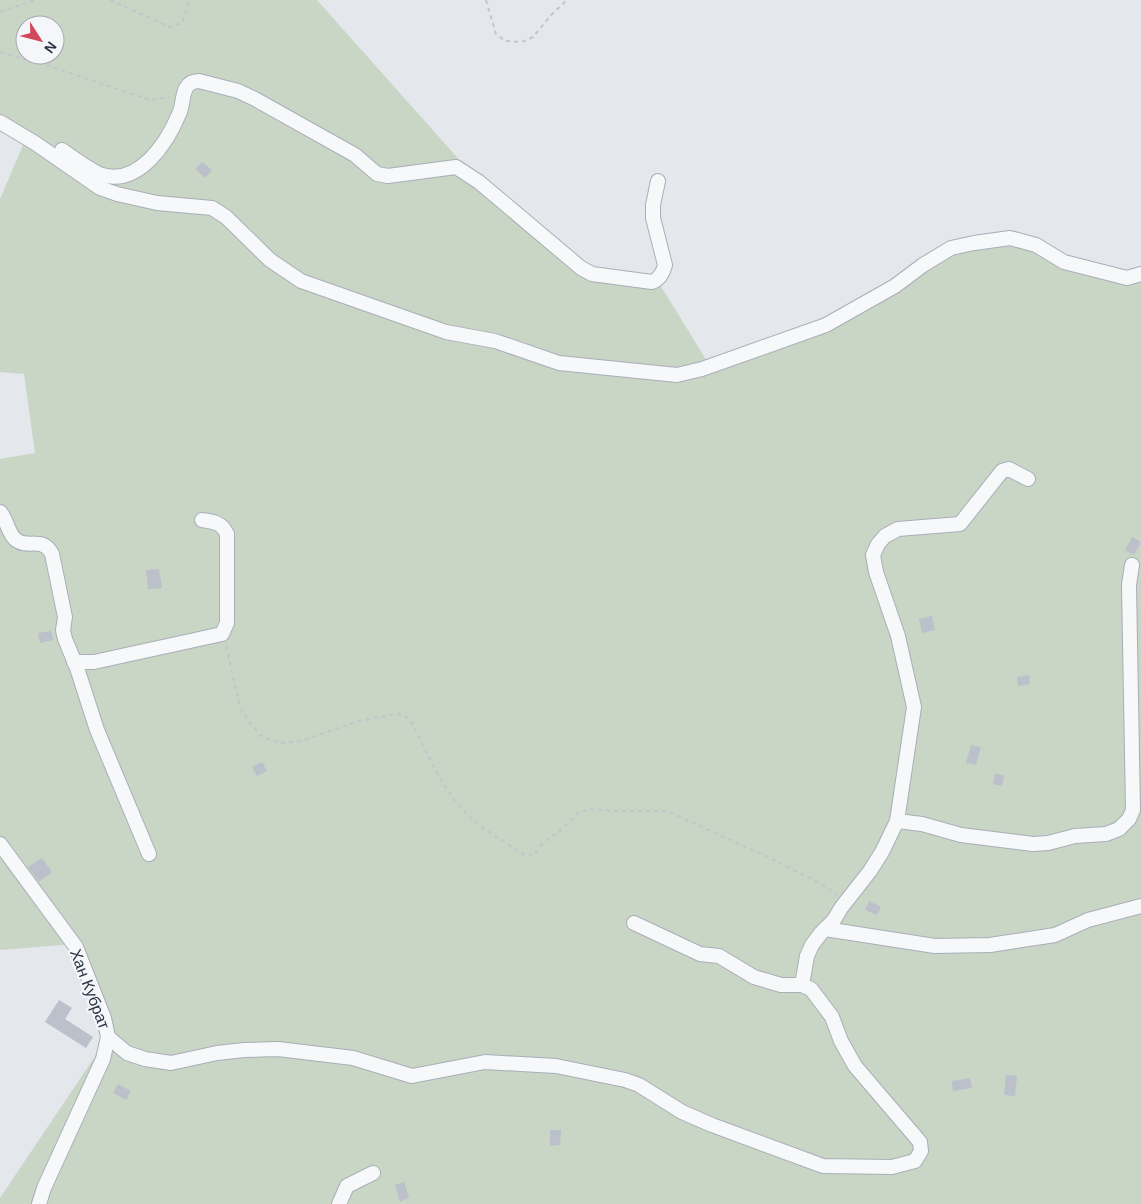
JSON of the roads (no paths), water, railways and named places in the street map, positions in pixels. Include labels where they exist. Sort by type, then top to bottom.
[{"type":"street","points":[[36,143],[57,147],[101,175],[116,176],[135,172],[157,153],[180,113],[187,86],[194,81],[199,81],[238,91],[355,155],[377,174],[388,176],[456,167],[479,182],[581,268],[592,274],[652,282],[657,280],[663,272],[665,265],[653,218],[653,205],[658,181]]},
{"type":"street","points":[[0,122],[36,143],[100,188],[157,202],[212,208],[226,217],[270,260],[301,281],[446,332],[495,341],[559,363],[677,375],[702,369],[826,325],[895,286],[923,264],[951,248],[1001,239],[1010,238],[1036,245],[1064,262],[1127,278],[1141,274]]},
{"type":"street","points":[[802,985],[807,956],[812,945],[834,920],[882,852],[898,820],[914,707],[898,636],[876,572],[873,555],[884,536],[898,529],[960,524],[1002,471],[1009,469],[1028,479]]},
{"type":"street","points":[[0,512],[14,539],[20,542],[42,544],[50,549],[65,617],[64,639],[74,662],[97,730],[149,854]]},
{"type":"street","points":[[74,662],[94,662],[222,634],[227,623],[227,534],[218,522],[202,520]]},
{"type":"street","points":[[898,820],[922,824],[961,835],[1033,844],[1048,843],[1075,836],[1106,834],[1125,825],[1133,810],[1129,586],[1132,565]]},
{"type":"street","name":"Хан Кубрат","points":[[0,844],[76,947],[104,1018],[108,1037],[103,1059],[44,1188],[39,1204]]},
{"type":"street","points":[[825,929],[935,946],[990,945],[1055,935],[1088,920],[1141,906]]},
{"type":"street","points":[[108,1037],[127,1053],[171,1064],[226,1052],[278,1049],[353,1058],[412,1076],[485,1062],[556,1066],[625,1080],[639,1085],[648,1093],[682,1112],[824,1166],[892,1167],[915,1161],[921,1151],[920,1142],[855,1066],[841,1042],[832,1017],[812,989],[802,985],[781,985],[754,977],[719,956],[700,954],[634,923]]},
{"type":"street","points":[[339,1204],[347,1186],[373,1174]]}]
